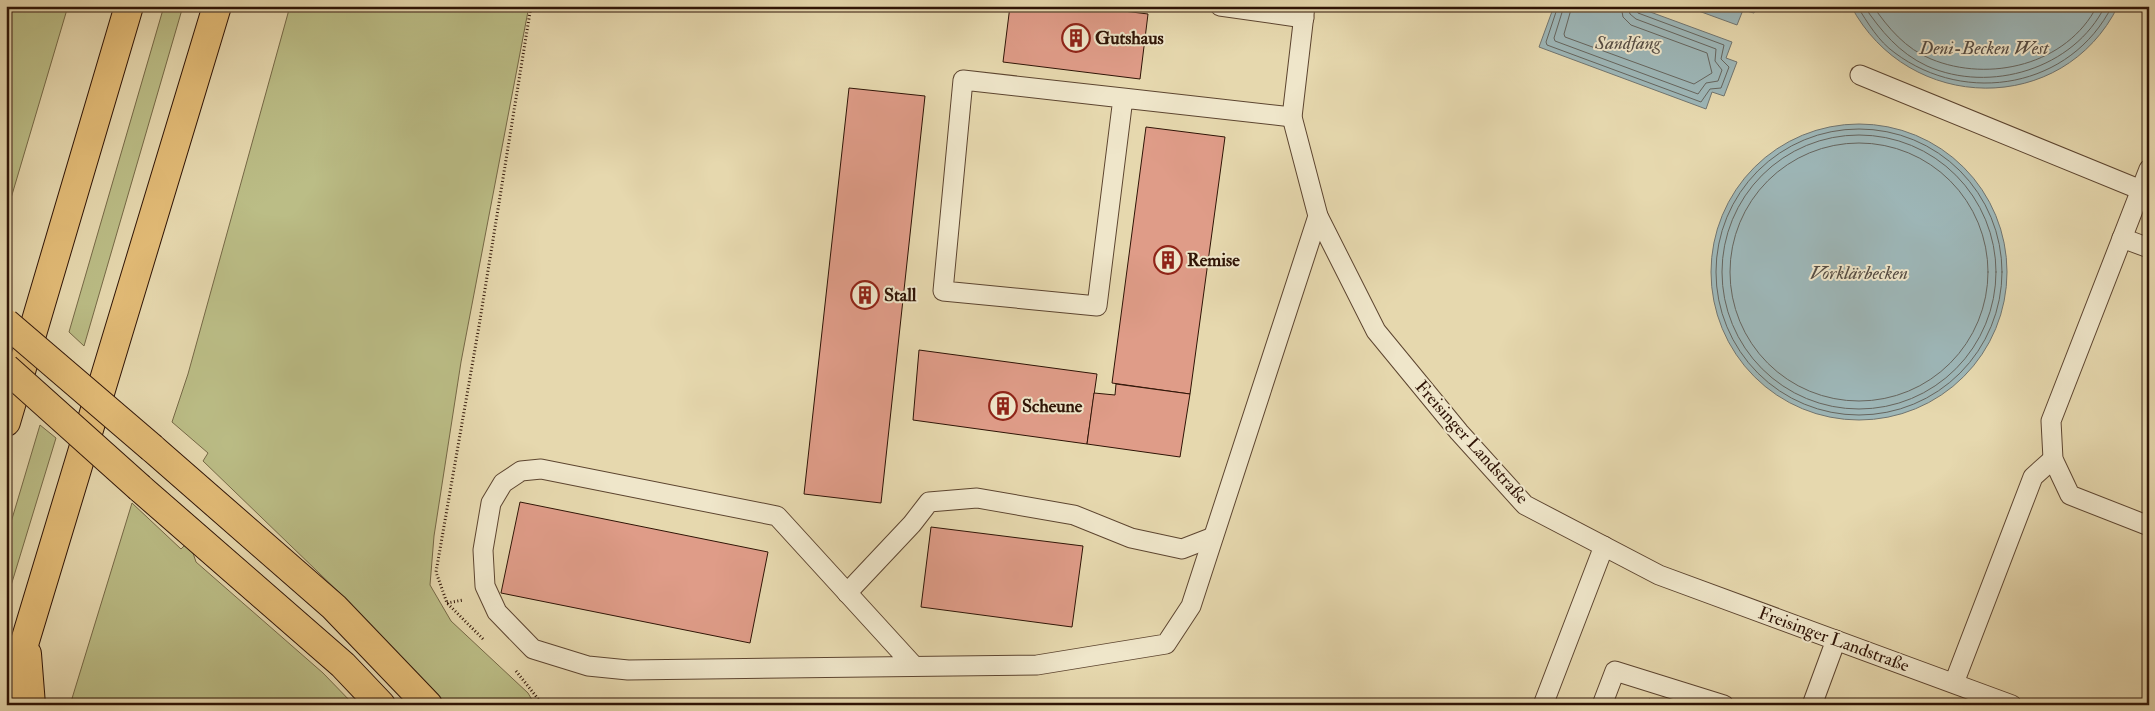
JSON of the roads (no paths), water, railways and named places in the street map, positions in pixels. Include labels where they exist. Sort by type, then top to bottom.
[{"type":"highway","points":[[6,422],[129,6]]},
{"type":"highway","points":[[6,704],[217,6]]},
{"type":"highway","points":[[6,323],[334,607],[428,705]]},
{"type":"highway","points":[[6,368],[343,666],[381,705]]},
{"type":"highway","points":[[26,638],[31,705]]},
{"type":"lane","points":[[1220,6],[1304,12]]},
{"type":"lane","name":"Freisinger Landstraße","points":[[1304,12],[1292,117],[1318,216],[1376,331],[1459,432],[1526,505],[1659,575],[2012,705]]},
{"type":"lane","points":[[1860,75],[2141,190]]},
{"type":"lane","points":[[1123,98],[1097,306],[943,291],[962,80],[1123,98],[1292,117]]},
{"type":"lane","points":[[2149,170],[2051,421],[2053,459],[2070,495],[2149,526]]},
{"type":"lane","points":[[914,666],[777,516],[541,469],[521,471],[503,483],[491,503],[483,550],[485,586],[497,612],[533,649],[588,666],[628,670],[1037,665],[1166,644],[1191,606],[1318,216]]},
{"type":"lane","points":[[2122,238],[2149,248]]},
{"type":"lane","points":[[1954,683],[2032,477],[2053,459]]},
{"type":"lane","points":[[847,593],[912,524],[929,502],[978,498],[1074,515],[1131,538],[1182,549],[1213,537]]},
{"type":"lane","points":[[1543,705],[1604,546]]},
{"type":"lane","points":[[1812,705],[1836,640]]},
{"type":"lane","points":[[1602,705],[1615,671],[1724,705]]},
{"type":"water","name":"Sandfang","points":[[1554,6],[1634,6],[1732,42],[1726,58],[1737,62],[1724,96],[1712,92],[1706,109],[1539,47]]},
{"type":"water","name":"Sandfang","points":[[1685,6],[1757,6],[1754,13],[1743,10],[1737,25]]},
{"type":"water","name":"Deni-Becken West","points":[[1851,6],[2118,6],[2093,42],[2061,68],[2024,83],[1985,88],[1946,83],[1909,67],[1877,42]]},
{"type":"water","name":"Vorklärbecken","points":[[1859,124],[1888,127],[1916,135],[1941,149],[1964,167],[1982,190],[1996,215],[2004,243],[2007,272],[2004,301],[1996,329],[1982,354],[1964,377],[1941,395],[1916,409],[1888,417],[1859,420],[1830,417],[1802,409],[1777,395],[1754,377],[1736,354],[1722,329],[1714,301],[1711,272],[1714,243],[1722,215],[1736,190],[1754,167],[1777,149],[1802,135],[1830,127]]},
{"type":"place","name":"Gutshaus","points":[[1076,38]]},
{"type":"place","name":"Remise","points":[[1168,260]]},
{"type":"place","name":"Stall","points":[[865,295]]},
{"type":"place","name":"Scheune","points":[[1003,406]]}]
